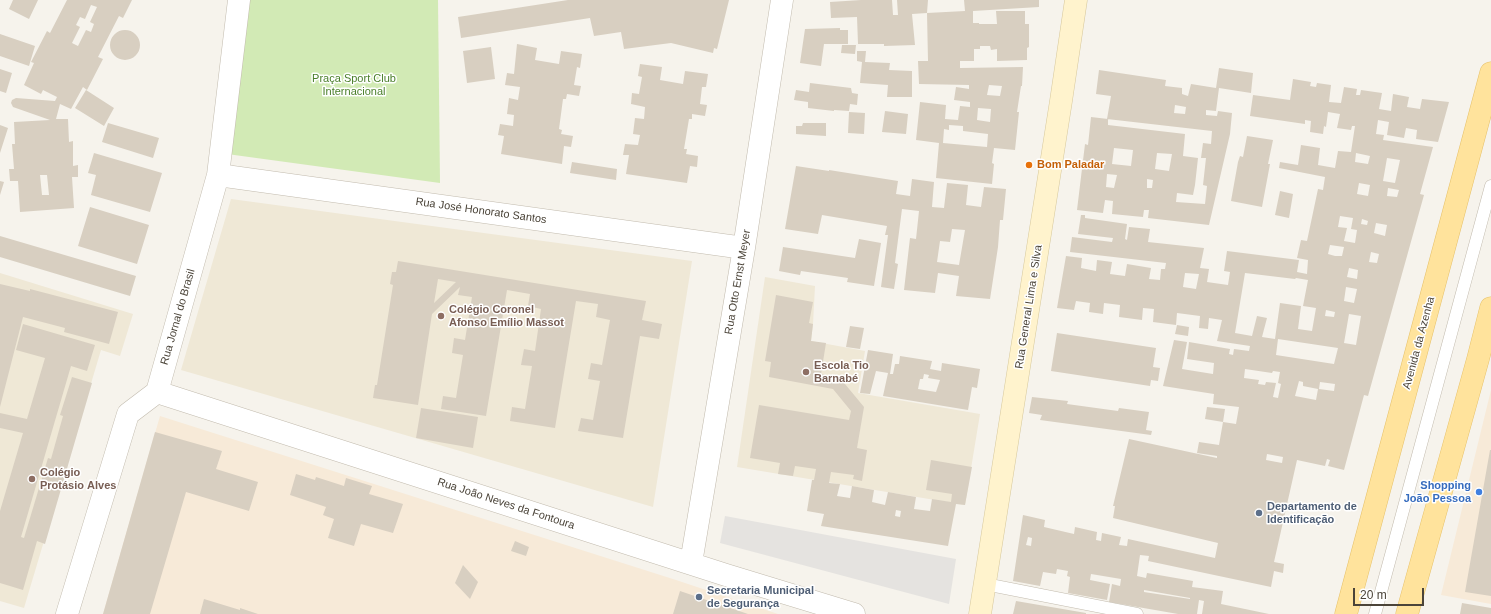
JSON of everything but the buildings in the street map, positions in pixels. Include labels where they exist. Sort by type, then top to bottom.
[{"type":"main road","name":"Avenida da Azenha","points":[[1346,614],[1491,72]]},
{"type":"main road","points":[[1407,614],[1485,359],[1491,308]]},
{"type":"street","name":"Rua Jornal do Brasil","points":[[157,392],[218,175],[239,0]]},
{"type":"street","name":"Rua Otto Ernst Meyer","points":[[691,563],[744,248],[782,0]]},
{"type":"street","name":"Rua General Lima e Silva","points":[[980,614],[1076,0]]},
{"type":"street","name":"Rua José Honorato Santos","points":[[218,175],[744,248]]},
{"type":"street","name":"Rua João Neves da Fontoura","points":[[157,392],[854,614]]},
{"type":"street","points":[[67,614],[128,414],[157,392]]},
{"type":"lane","points":[[1375,614],[1491,186]]},
{"type":"lane","points":[[985,584],[1137,614]]},
{"type":"shaded area","name":"Colégio Coronel Afonso Emílio Massot","points":[[231,199],[692,261],[653,507],[181,370]]},
{"type":"shaded area","name":"Colégio Protásio Alves","points":[[0,273],[133,314],[120,356],[101,350],[24,608],[0,601]]},
{"type":"shaded area","name":"Escola Tio Barnabé","points":[[765,277],[815,286],[811,341],[865,351],[858,393],[980,414],[965,505],[737,467]]},
{"type":"shaded area","name":"Shopping João Pessoa","points":[[1491,390],[1491,604],[1441,595]]},
{"type":"shaded area","points":[[160,416],[676,580],[778,614],[103,614]]},
{"type":"shaded area","points":[[725,516],[956,559],[949,604],[720,543]]},
{"type":"green space","name":"Praça Sport Club Internacional","points":[[249,0],[438,0],[440,183],[227,154]]},
{"type":"place","name":"Bom Paladar","points":[[1029,165]]},
{"type":"place","name":"Colégio Coronel Afonso Emílio Massot","points":[[441,316]]},
{"type":"place","name":"Escola Tio Barnabé","points":[[806,372]]},
{"type":"place","name":"Colégio Protásio Alves","points":[[32,479]]},
{"type":"place","name":"Shopping João Pessoa","points":[[1479,492]]},
{"type":"place","name":"Departamento de Identificação","points":[[1259,513]]},
{"type":"place","name":"Secretaria Municipal de Segurança","points":[[699,597]]}]
